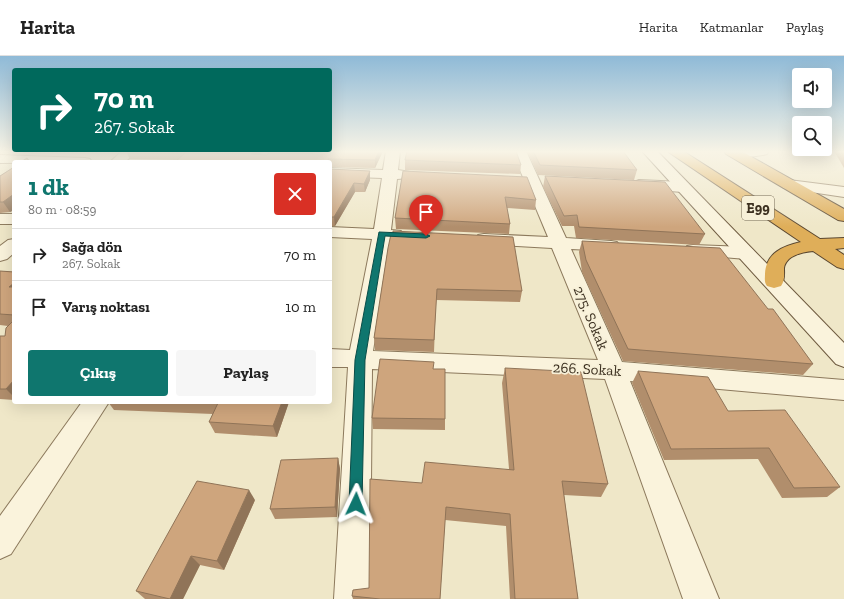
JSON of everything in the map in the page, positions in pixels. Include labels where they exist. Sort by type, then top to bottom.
[{"type":"highway","name":"E99","points":[[712,176],[844,263]]},
{"type":"highway","name":"E99","points":[[774,176],[844,216]]},
{"type":"highway","points":[[774,282],[776,263],[786,252],[815,245],[844,243]]},
{"type":"street","points":[[352,599],[360,360],[382,234],[390,176]]},
{"type":"street","name":"275. Sokak","points":[[530,176],[614,370],[701,599]]},
{"type":"street","points":[[672,176],[774,282],[844,358]]},
{"type":"street","points":[[627,184],[682,187]]},
{"type":"street","points":[[789,185],[844,192]]},
{"type":"street","points":[[0,219],[12,219]]},
{"type":"street","points":[[332,232],[413,236]]},
{"type":"street","points":[[467,238],[629,247]]},
{"type":"street","points":[[0,255],[12,246]]},
{"type":"street","points":[[676,249],[746,253]]},
{"type":"street","name":"266. Sokak","points":[[332,358],[614,370],[844,390]]},
{"type":"street","points":[[0,543],[95,404]]},
{"type":"building","points":[[0,176],[12,176],[12,195],[3,202],[0,202]]},
{"type":"building","points":[[332,176],[368,176],[364,184],[354,183],[334,217],[332,217]]},
{"type":"building","points":[[402,176],[527,177],[536,200],[505,197],[510,224],[395,218]]},
{"type":"building","points":[[545,176],[665,182],[705,234],[579,227],[577,215],[564,216]]},
{"type":"building","points":[[393,231],[513,237],[522,291],[437,289],[434,340],[374,338],[388,248]]},
{"type":"building","points":[[582,241],[720,248],[768,309],[773,309],[813,364],[628,349],[586,260]]},
{"type":"building","points":[[0,271],[12,272],[12,285],[9,287],[12,287],[12,315],[0,314]]},
{"type":"building","points":[[12,322],[12,382],[6,389],[0,389],[0,336],[5,336],[6,328]]},
{"type":"building","points":[[380,359],[434,362],[433,369],[445,369],[445,419],[372,418]]},
{"type":"building","points":[[505,368],[581,372],[608,484],[562,481],[578,599],[515,599],[510,514],[446,507],[440,599],[380,599],[352,596],[353,590],[369,588],[370,479],[422,483],[425,462],[514,470]]},
{"type":"building","points":[[638,371],[708,377],[728,411],[785,410],[840,487],[794,488],[769,448],[671,449]]},
{"type":"building","points":[[218,404],[281,404],[273,426],[209,422]]},
{"type":"building","points":[[338,458],[335,507],[270,509],[281,460]]},
{"type":"building","points":[[197,481],[249,490],[217,561],[191,556],[170,599],[136,591]]},
{"type":"route","points":[[356,504],[360,360],[382,234],[426,236]]}]
